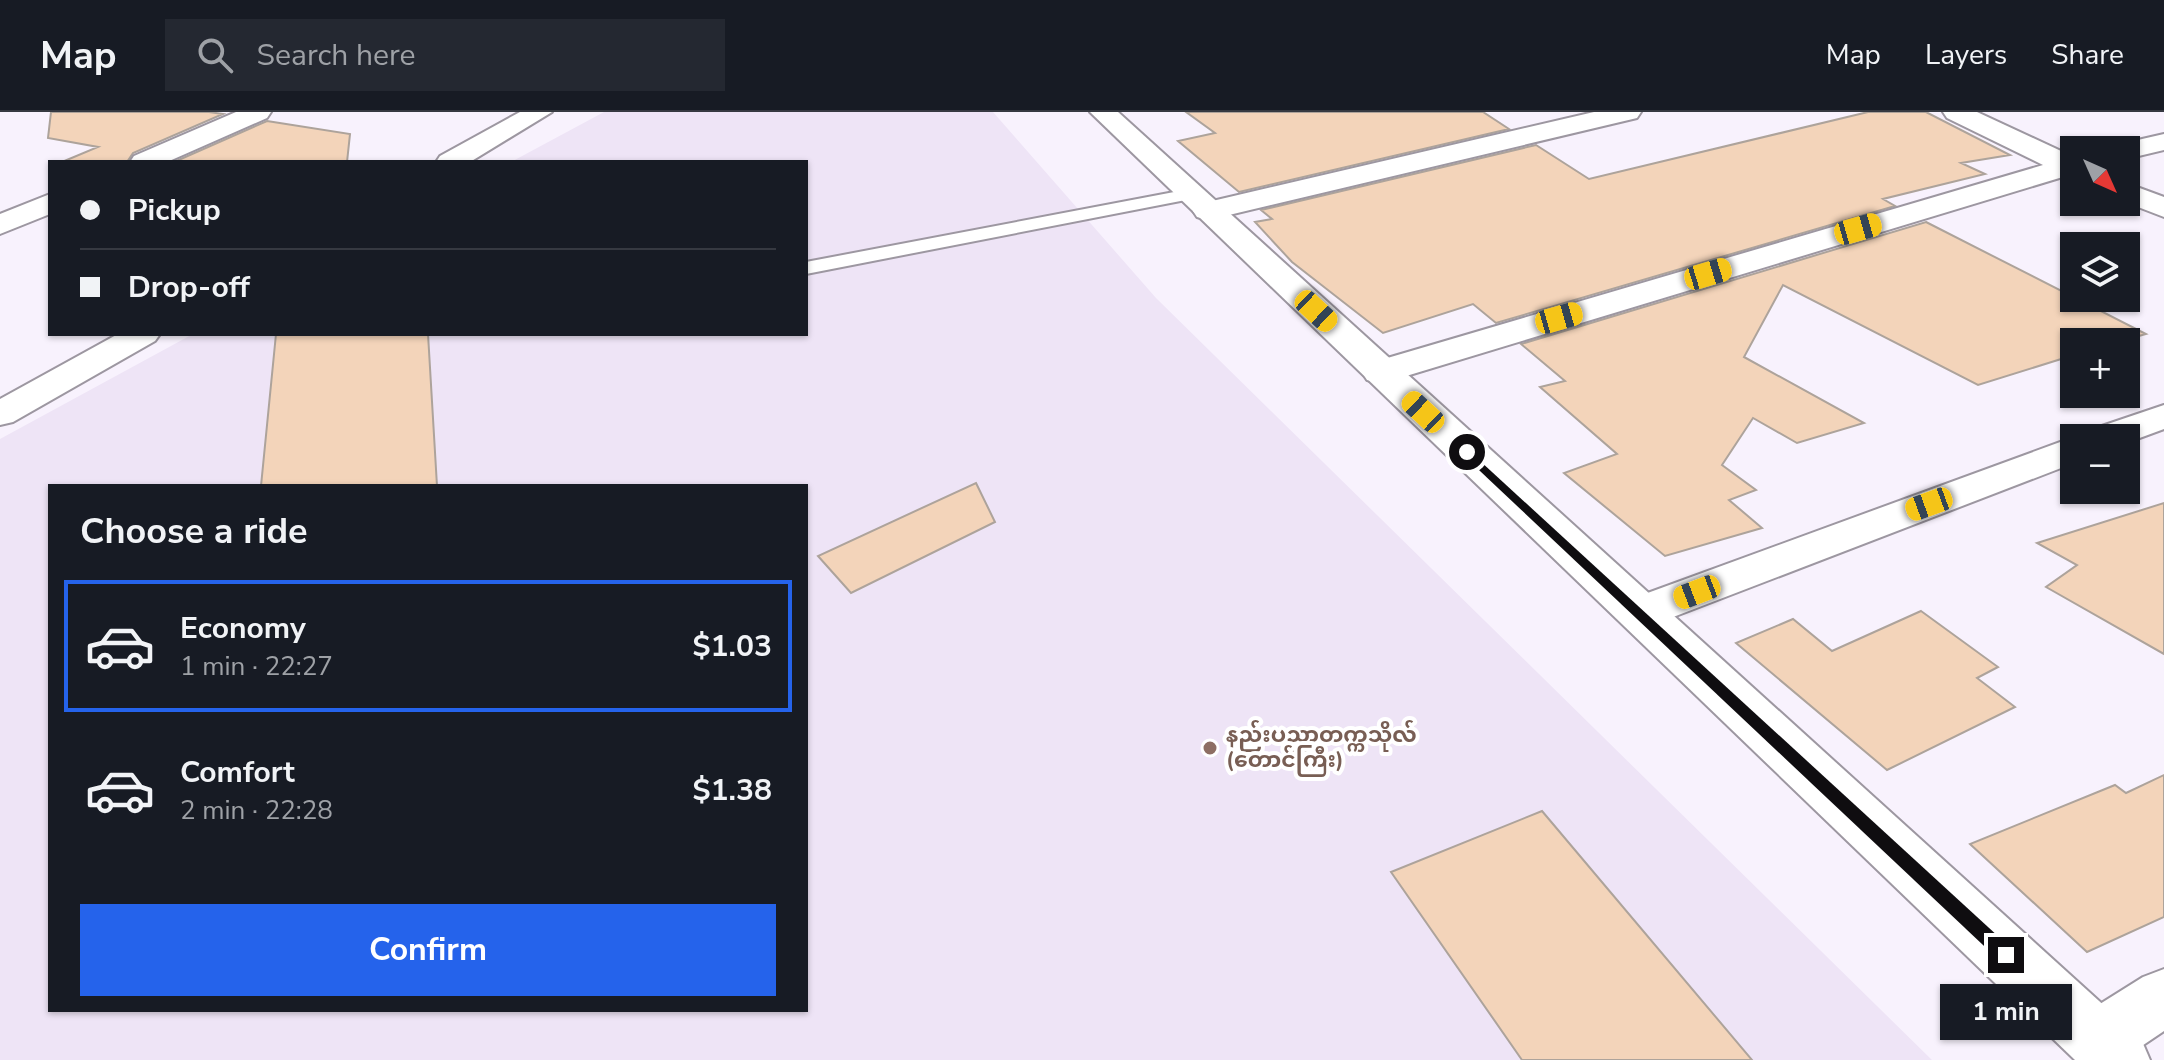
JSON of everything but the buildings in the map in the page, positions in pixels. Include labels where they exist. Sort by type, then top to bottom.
[{"type":"street","points":[[149,160],[258,112]]},
{"type":"street","points":[[454,160],[539,112]]},
{"type":"street","points":[[1103,112],[2109,1050],[2164,997]]},
{"type":"street","points":[[1199,203],[1628,112]]},
{"type":"street","points":[[1956,112],[2060,161]]},
{"type":"street","points":[[2140,148],[2164,142]]},
{"type":"street","points":[[1380,372],[2060,171]]},
{"type":"street","points":[[2140,198],[2164,208]]},
{"type":"street","points":[[0,225],[48,204]]},
{"type":"street","points":[[0,414],[139,336]]},
{"type":"street","points":[[2140,425],[2164,416]]},
{"type":"street","points":[[1639,613],[2060,454]]},
{"type":"lane","points":[[808,268],[1199,203]]},
{"type":"shaded area","name":"နည်းပညာတက္ကသိုလ် (တောင်ကြီး)","points":[[604,112],[993,112],[1156,298],[1932,1060],[0,1060],[0,439],[189,336],[808,336],[808,160],[515,160]]},
{"type":"place","name":"နည်းပညာတက္ကသိုလ် (တောင်ကြီး)","points":[[1210,748]]},
{"type":"route","points":[[1467,452],[2006,955]]}]
